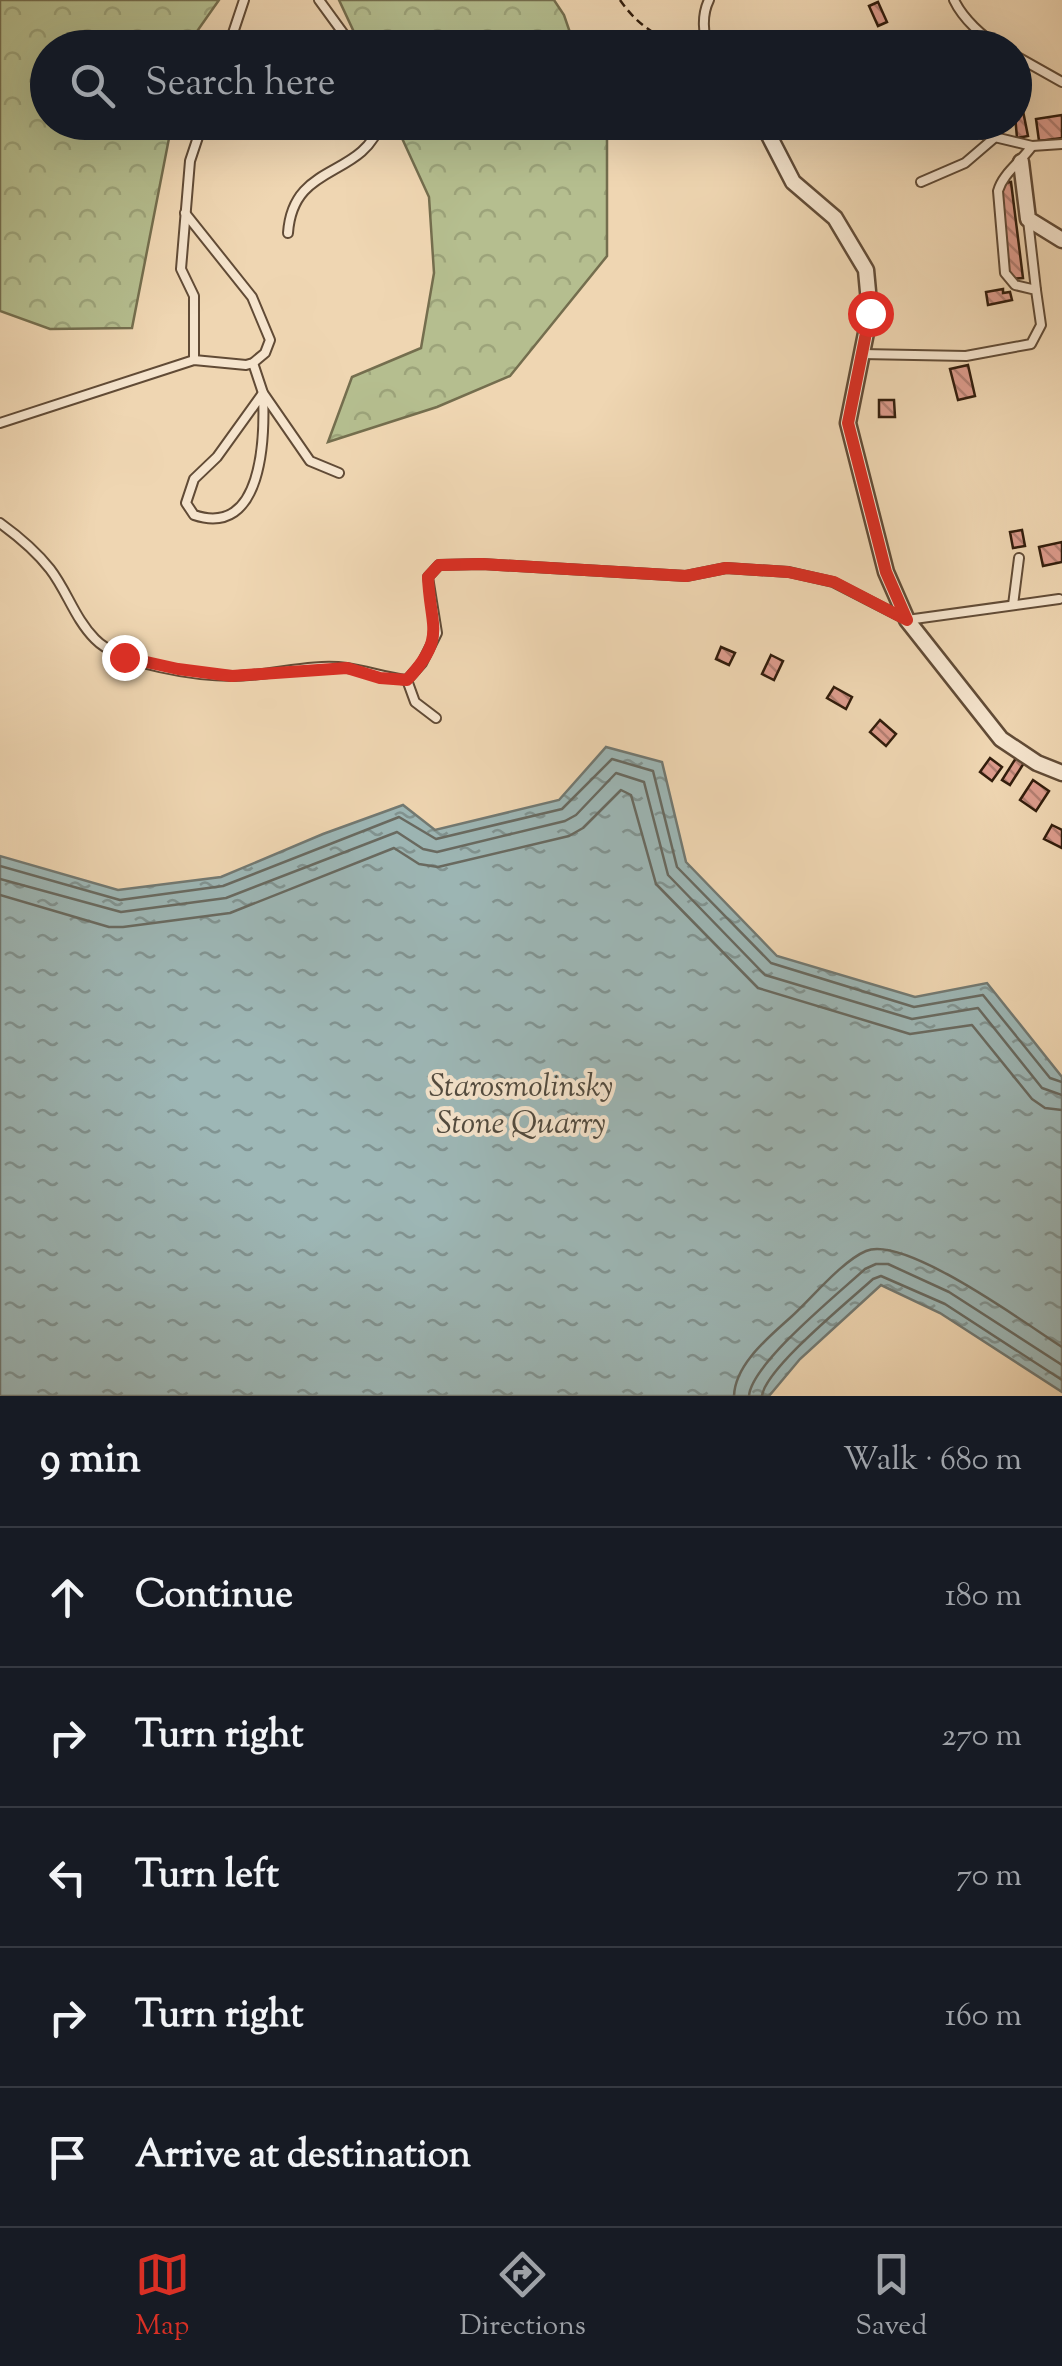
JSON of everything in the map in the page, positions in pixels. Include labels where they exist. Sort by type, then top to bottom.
[{"type":"street","points":[[771,140],[792,182],[834,218],[866,270],[870,313],[848,423],[886,572],[907,620],[1001,739],[1037,763],[1062,773]]},
{"type":"street","points":[[1022,162],[1028,219],[1062,240]]},
{"type":"lane","points":[[234,30],[244,0]]},
{"type":"lane","points":[[319,0],[341,30]]},
{"type":"lane","points":[[705,30],[708,0]]},
{"type":"lane","points":[[954,0],[979,30]]},
{"type":"lane","points":[[1032,65],[1062,82]]},
{"type":"lane","points":[[194,360],[194,296],[181,269],[190,162],[197,140]]},
{"type":"lane","points":[[288,233],[289,217],[308,184],[369,147],[372,140]]},
{"type":"lane","points":[[921,182],[966,163],[992,140]]},
{"type":"lane","points":[[999,140],[1032,146],[1062,144]]},
{"type":"lane","points":[[1032,146],[1022,162],[1001,179],[998,191],[1005,273],[1015,285],[1036,290]]},
{"type":"lane","points":[[0,423],[194,360],[246,365],[269,347],[266,325],[252,297],[185,213]]},
{"type":"lane","points":[[862,354],[966,356],[1031,344],[1040,325],[1028,219]]},
{"type":"lane","points":[[253,363],[263,393],[264,413],[249,500],[231,515],[208,520],[194,515],[186,502],[194,479],[217,457],[263,393]]},
{"type":"lane","points":[[263,393],[310,461],[340,472]]},
{"type":"lane","points":[[0,523],[52,570],[72,608],[96,640],[124,657],[232,676],[347,668],[380,678],[407,680]]},
{"type":"lane","points":[[1012,606],[1020,558]]},
{"type":"lane","points":[[407,680],[422,663],[436,633],[428,577],[439,565],[686,576],[726,568],[788,572],[834,582],[907,620],[1058,599]]},
{"type":"lane","points":[[407,680],[415,702],[436,718]]},
{"type":"path","points":[[620,0],[648,30]]},
{"type":"green space","points":[[0,0],[219,0],[198,30],[30,30],[30,140],[169,140],[132,328],[50,329],[0,311]]},
{"type":"green space","points":[[339,0],[554,0],[569,30],[353,30]]},
{"type":"green space","points":[[403,140],[607,140],[607,256],[510,376],[437,407],[328,442],[352,377],[421,348],[434,273],[429,197]]},
{"type":"water","name":"Starosmolinsky Stone Quarry","points":[[606,747],[662,762],[686,862],[777,956],[915,997],[987,983],[1062,1077],[1062,1392],[940,1313],[881,1285],[800,1359],[769,1396],[0,1396],[0,856],[118,890],[221,877],[403,805],[435,830],[559,800]]},
{"type":"building","points":[[878,2],[887,22],[878,26],[869,6]]},
{"type":"building","points":[[1062,115],[1062,138],[1039,141],[1036,119]]},
{"type":"building","points":[[1011,182],[1023,278],[1009,279],[999,194],[1004,183]]},
{"type":"building","points":[[1003,289],[1003,293],[1010,292],[1012,300],[988,305],[986,292]]},
{"type":"building","points":[[968,365],[975,396],[958,400],[950,369]]},
{"type":"building","points":[[879,400],[894,400],[895,417],[879,417]]},
{"type":"building","points":[[1022,530],[1025,546],[1013,548],[1010,532]]},
{"type":"building","points":[[1062,542],[1062,562],[1043,566],[1039,547]]},
{"type":"building","points":[[721,647],[735,653],[729,665],[716,659]]},
{"type":"building","points":[[771,655],[783,661],[774,680],[762,674]]},
{"type":"building","points":[[834,687],[852,697],[846,709],[827,698]]},
{"type":"building","points":[[880,720],[896,734],[886,746],[870,732]]},
{"type":"building","points":[[990,758],[1002,767],[992,781],[980,772]]},
{"type":"building","points":[[1016,758],[1024,763],[1010,785],[1002,780]]},
{"type":"building","points":[[1033,780],[1049,791],[1036,811],[1020,800]]},
{"type":"building","points":[[1052,825],[1062,830],[1062,848],[1044,839]]},
{"type":"route","points":[[124,657],[232,676],[347,668],[380,678],[407,680],[422,663],[436,633],[428,577],[439,565],[686,576],[726,568],[788,572],[834,582],[907,620],[886,572],[848,423],[870,313]]}]
